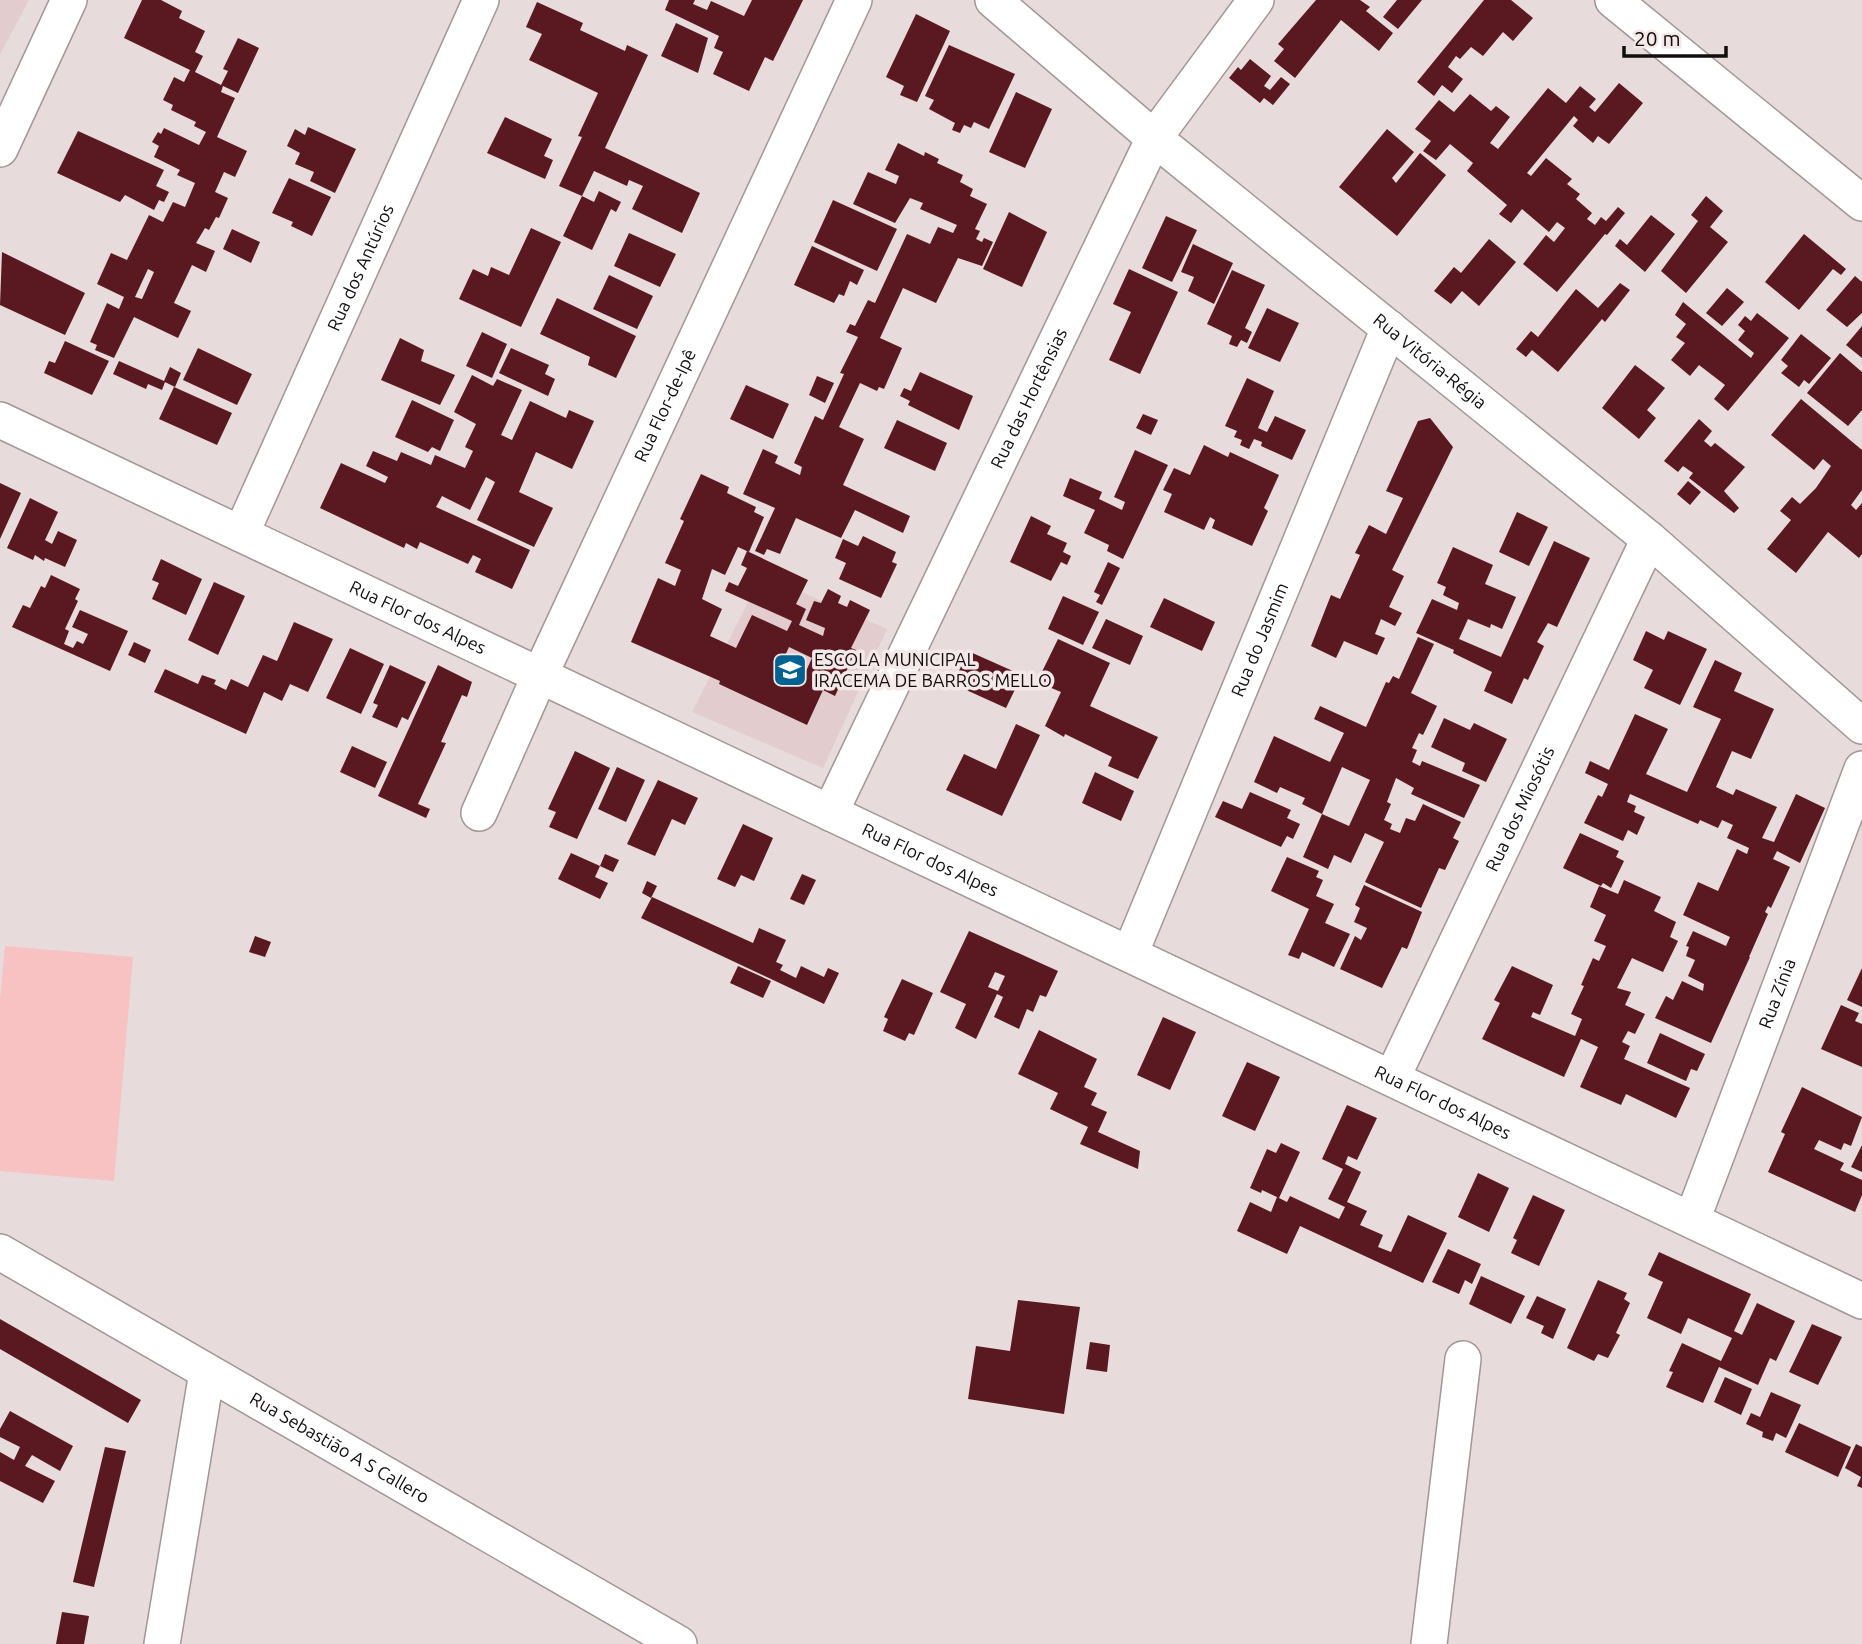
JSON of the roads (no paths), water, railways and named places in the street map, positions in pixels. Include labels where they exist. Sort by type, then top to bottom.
[{"type":"street","points":[[0,149],[69,0]]},
{"type":"street","name":"Rua dos Antúrios","points":[[241,534],[481,0]]},
{"type":"street","name":"Rua Flor-de-Ipê","points":[[479,813],[540,675],[854,0]]},
{"type":"street","name":"Rua Vitória-Régia","points":[[993,0],[1154,138],[1649,539],[1862,726]]},
{"type":"street","name":"Rua das Hortênsias","points":[[830,813],[1154,138],[1256,0]]},
{"type":"street","points":[[1613,0],[1862,202]]},
{"type":"street","name":"Rua do Jasmim","points":[[1130,954],[1389,328]]},
{"type":"street","name":"Rua Flor dos Alpes","points":[[0,420],[1862,1301]]},
{"type":"street","name":"Rua dos Miosótis","points":[[1392,1078],[1649,539]]},
{"type":"street","name":"Rua Zínia","points":[[1692,1220],[1862,769]]},
{"type":"street","name":"Rua Sebastião A S Callero","points":[[0,1252],[679,1644]]},
{"type":"street","points":[[1429,1644],[1463,1359]]},
{"type":"street","points":[[162,1644],[207,1372]]},
{"type":"place","name":"ESCOLA MUNICIPAL IRACEMA DE BARROS MELLO","points":[[790,670]]}]
